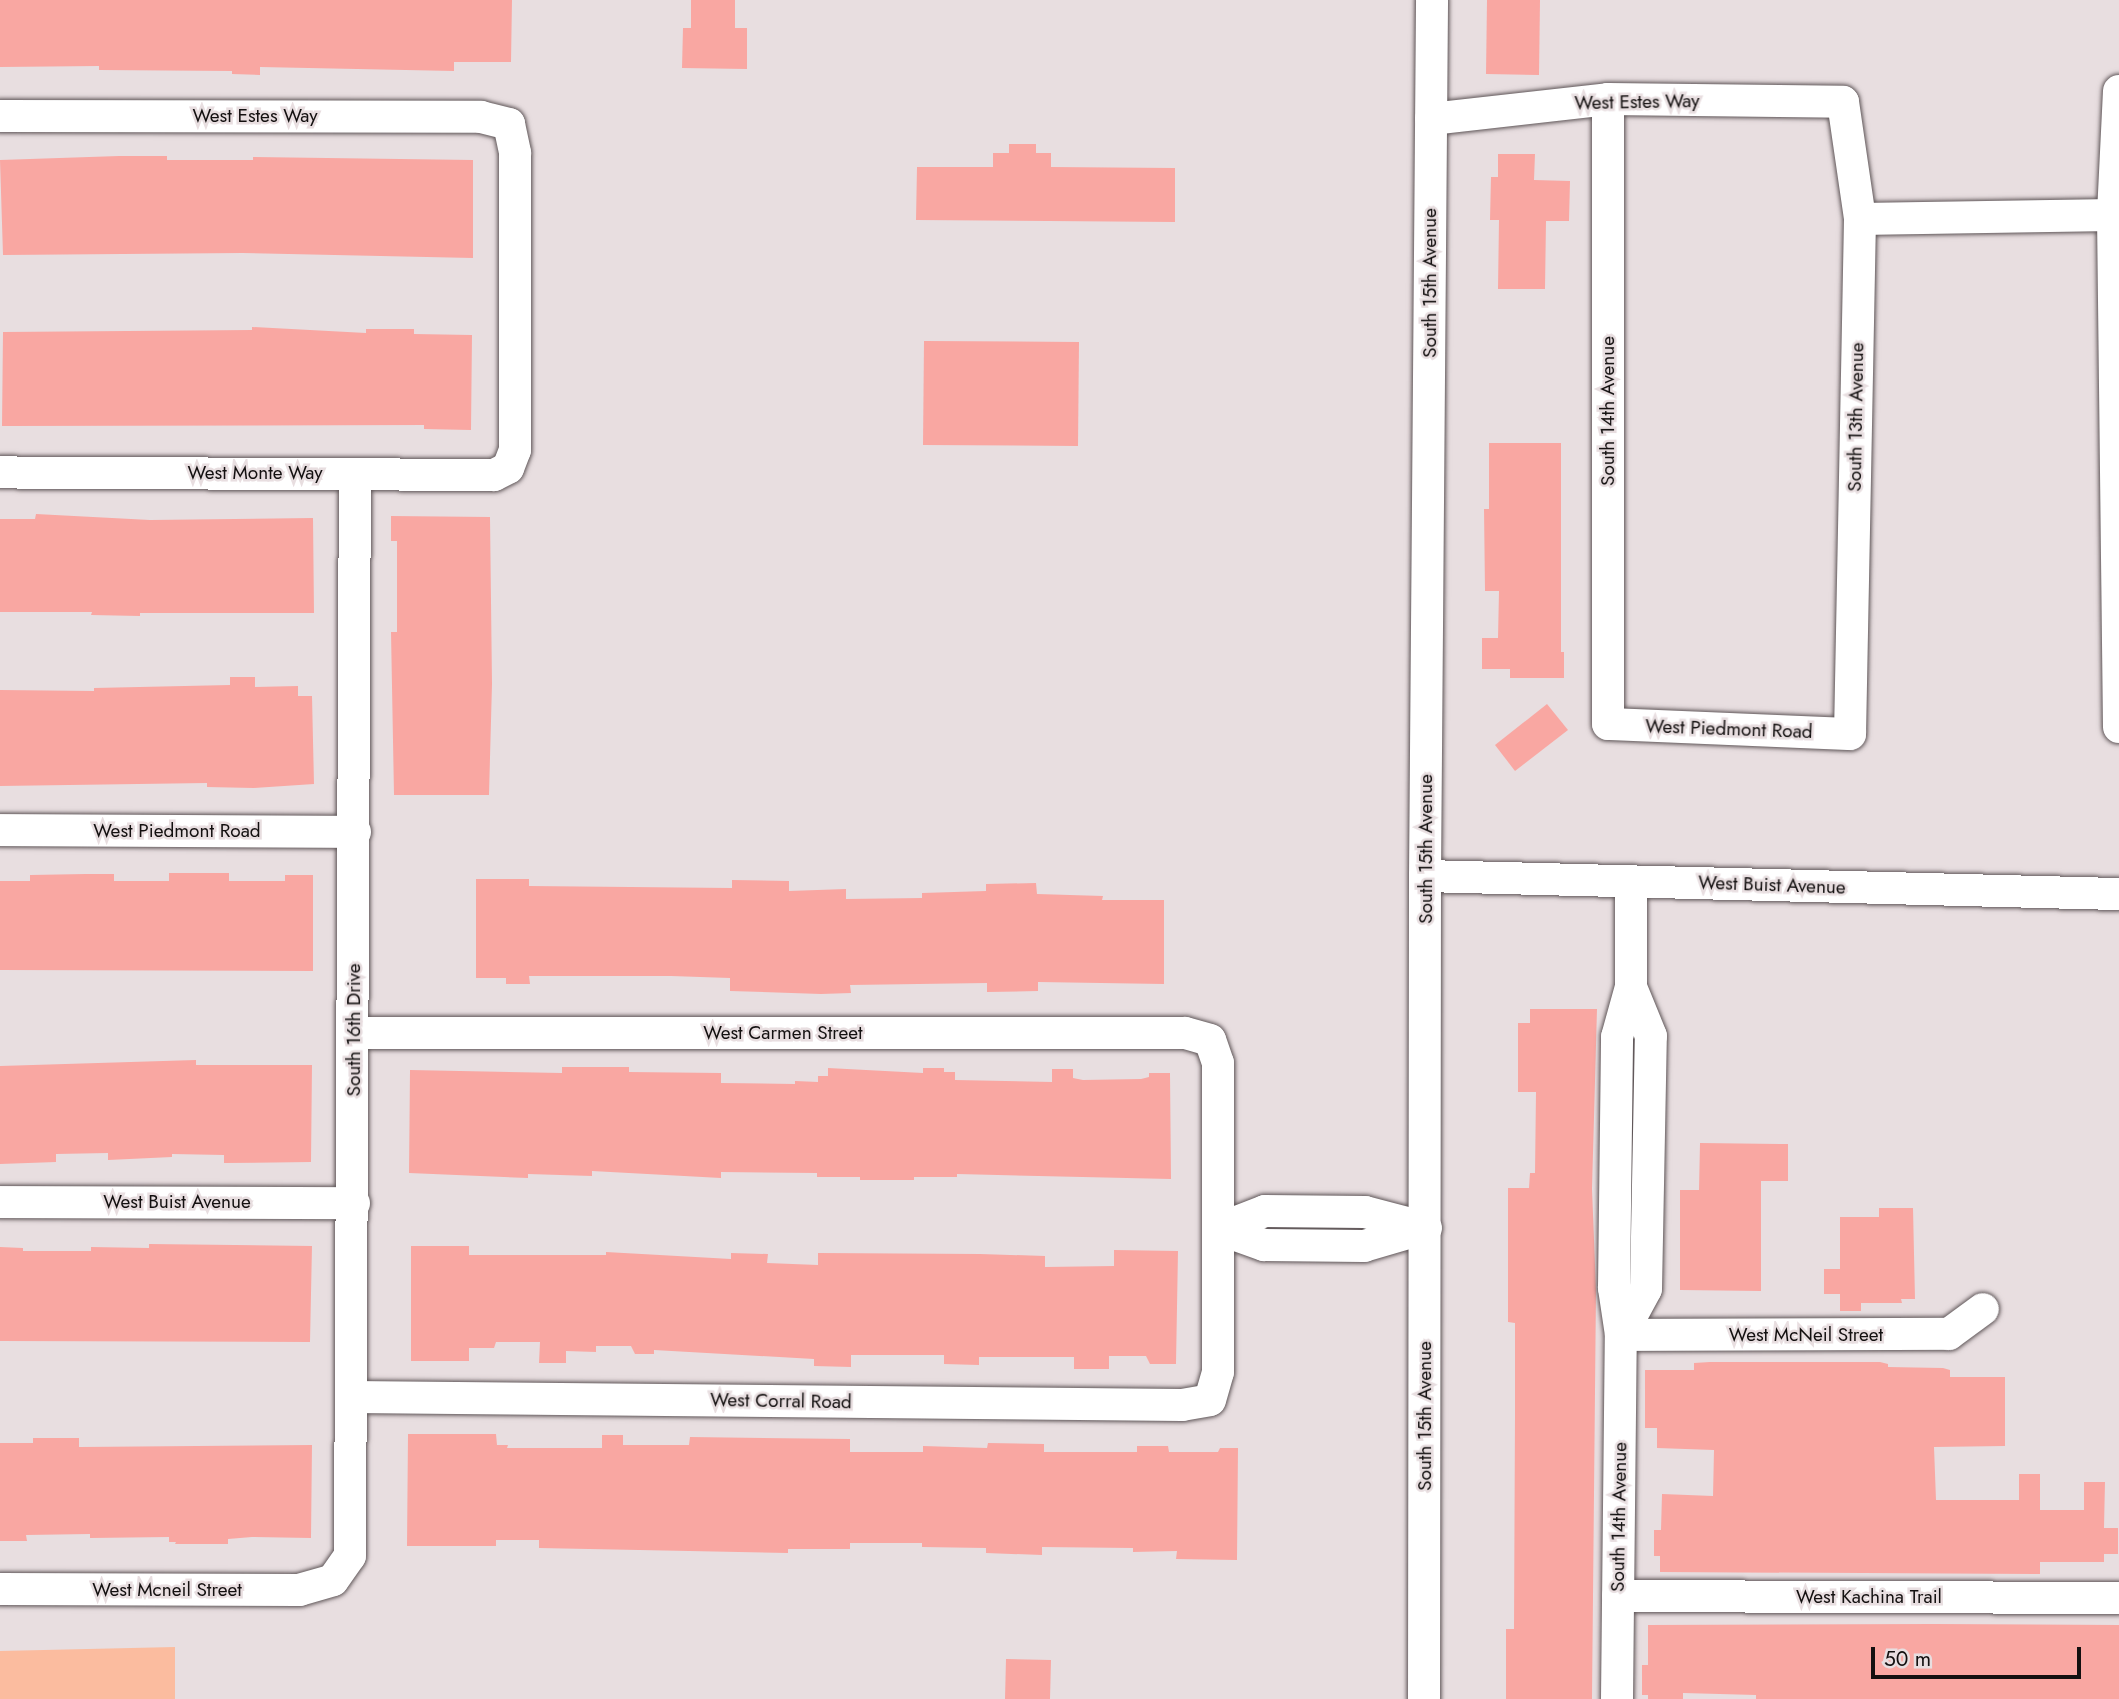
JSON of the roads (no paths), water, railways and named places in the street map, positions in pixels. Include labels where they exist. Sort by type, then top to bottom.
[{"type":"street","name":"South 15th Avenue","points":[[1424,1699],[1425,876],[1432,0]]},
{"type":"street","points":[[2119,91],[2113,215],[2119,727]]},
{"type":"street","name":"West Estes Way","points":[[1431,118],[1608,99],[1843,102]]},
{"type":"street","name":"South 14th Avenue","points":[[1608,99],[1608,724]]},
{"type":"street","name":"South 13th Avenue","points":[[1843,102],[1860,219],[1850,734]]},
{"type":"street","name":"West Estes Way","points":[[0,116],[481,117],[509,124],[516,153],[516,450],[508,468]]},
{"type":"street","points":[[1860,219],[2113,215]]},
{"type":"street","name":"West Monte Way","points":[[0,472],[494,475],[508,468]]},
{"type":"street","name":"South 16th Drive","points":[[333,1580],[350,1556],[354,1203],[355,474]]},
{"type":"street","name":"West Piedmont Road","points":[[1608,724],[1850,734]]},
{"type":"street","name":"West Piedmont Road","points":[[0,830],[355,832]]},
{"type":"street","name":"West Buist Avenue","points":[[1425,876],[2119,894]]},
{"type":"street","name":"South 14th Avenue","points":[[1617,1699],[1621,1335],[1614,1289],[1616,1037],[1631,987],[1631,881]]},
{"type":"street","name":"South 14th Avenue","points":[[1621,1335],[1646,1289],[1651,1036],[1631,987]]},
{"type":"street","name":"West Carmen Street","points":[[354,1033],[1172,1033],[1210,1041],[1218,1063],[1219,1229]]},
{"type":"street","points":[[1617,1075],[1649,1076]]},
{"type":"street","name":"West Buist Avenue","points":[[0,1202],[354,1203]]},
{"type":"street","points":[[1219,1229],[1265,1211],[1365,1212],[1426,1228]]},
{"type":"street","points":[[1310,1212],[1310,1245]]},
{"type":"street","points":[[1219,1229],[1264,1245],[1364,1245],[1426,1228]]},
{"type":"street","name":"West Corral Road","points":[[352,1397],[1182,1405],[1210,1400],[1218,1372],[1219,1229]]},
{"type":"street","name":"West McNeil Street","points":[[1621,1335],[1949,1334],[1983,1309]]},
{"type":"street","name":"West Mcneil Street","points":[[0,1589],[299,1590],[333,1580]]},
{"type":"street","name":"West Kachina Trail","points":[[1619,1596],[2119,1598]]}]
